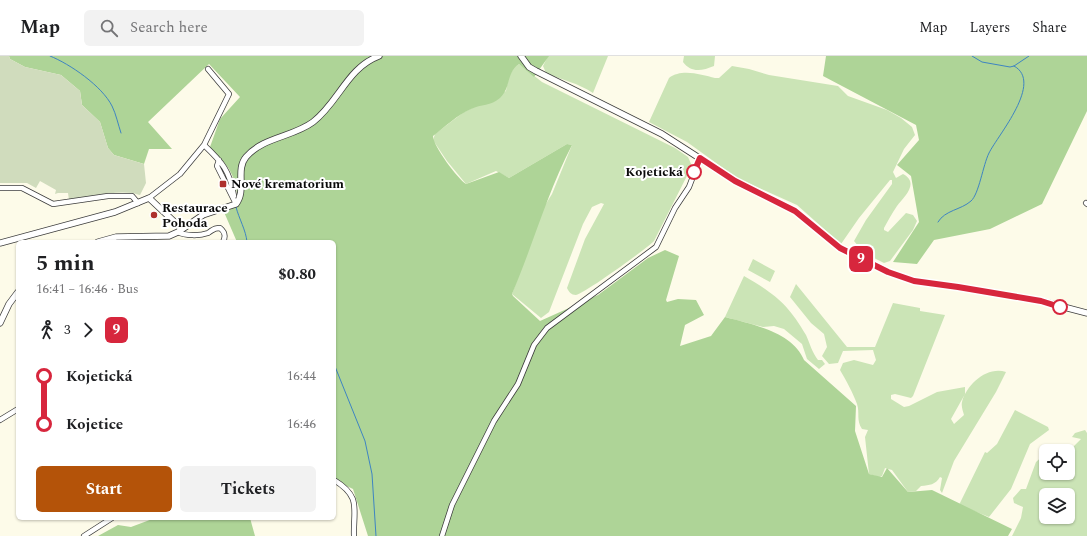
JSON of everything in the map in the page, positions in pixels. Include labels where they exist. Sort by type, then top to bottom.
[{"type":"street","points":[[105,240],[116,237],[169,236],[180,231],[203,215],[225,209],[236,204],[242,194],[242,167],[246,157],[276,138],[301,129],[314,122],[329,107],[355,71],[366,62],[378,56]]},
{"type":"street","points":[[521,56],[529,67],[542,75],[662,134],[735,181],[795,211],[840,248],[888,272],[914,281],[1041,301],[1087,313]]},
{"type":"street","points":[[0,243],[115,212],[149,198],[180,174],[204,145],[230,94],[208,69]]},
{"type":"street","points":[[204,145],[219,160],[230,175],[236,204]]},
{"type":"street","points":[[442,536],[452,505],[494,421],[518,384],[534,345],[547,328],[656,247],[675,208],[689,186],[700,158]]},
{"type":"street","points":[[219,160],[217,166],[234,196]]},
{"type":"street","points":[[0,188],[22,188],[53,204],[108,196],[132,196],[138,203]]},
{"type":"street","points":[[149,198],[175,222],[183,235],[202,234],[207,233],[212,229],[220,228],[226,237],[225,240]]},
{"type":"street","points":[[0,323],[9,304],[16,295]]},
{"type":"street","points":[[0,420],[16,410]]},
{"type":"street","points":[[336,481],[346,487],[352,497],[356,511],[354,536]]},
{"type":"street","points":[[84,536],[109,520]]},
{"type":"green space","points":[[0,56],[9,56],[10,59],[25,67],[61,75],[80,91],[82,105],[100,122],[108,148],[114,155],[144,164],[146,183],[140,195],[124,192],[95,195],[69,200],[68,193],[55,194],[56,190],[40,181],[36,188],[27,183],[0,183]]},
{"type":"green space","points":[[9,56],[549,56],[534,77],[519,64],[510,76],[506,90],[497,101],[475,107],[456,118],[433,136],[437,147],[446,162],[457,176],[466,184],[499,172],[509,178],[567,144],[572,145],[555,182],[512,294],[513,296],[540,321],[598,295],[648,258],[665,250],[679,256],[666,300],[667,302],[678,299],[696,300],[704,315],[685,325],[680,346],[711,336],[725,317],[759,326],[781,336],[791,342],[799,350],[804,360],[856,406],[855,431],[869,474],[882,477],[887,468],[908,492],[932,490],[1012,529],[1008,536],[368,536],[353,489],[336,481],[336,240],[236,240],[224,212],[239,203],[235,184],[233,177],[223,161],[210,147],[220,119],[240,97],[209,64],[148,122],[172,149],[149,149],[144,164],[114,155],[108,148],[100,122],[82,105],[80,91],[61,75],[25,67],[10,59]]},
{"type":"green space","points":[[548,56],[608,56],[593,93],[576,84],[546,73],[543,66]]},
{"type":"green space","points":[[684,56],[715,56],[714,66],[701,70],[690,68],[683,62]]},
{"type":"green space","points":[[826,56],[1087,56],[1087,111],[1042,204],[990,229],[934,240],[917,264],[893,262],[919,222],[911,176],[897,165],[919,140],[916,125],[823,76]]},
{"type":"green space","points":[[519,64],[542,82],[675,148],[688,157],[692,166],[654,241],[602,279],[582,292],[574,295],[570,293],[567,288],[585,239],[604,204],[601,203],[592,207],[583,224],[549,312],[541,318],[512,294],[542,210],[552,194],[572,145],[567,144],[509,178],[496,171],[466,184],[447,161],[433,140],[435,134],[464,112],[506,91],[508,79]]},
{"type":"green space","points":[[732,66],[769,75],[838,86],[848,96],[887,110],[901,118],[912,127],[915,135],[904,149],[893,172],[896,178],[903,174],[908,178],[910,182],[909,190],[892,214],[884,230],[888,232],[906,213],[913,215],[917,221],[913,230],[890,261],[884,263],[864,253],[854,241],[866,220],[892,184],[892,180],[890,180],[859,218],[841,244],[797,205],[737,178],[687,142],[649,122],[669,78],[680,73],[692,73],[719,78]]},
{"type":"green space","points":[[753,259],[775,271],[770,282],[748,270]]},
{"type":"green space","points":[[744,276],[764,288],[787,307],[806,335],[818,360],[822,360],[825,364],[819,369],[807,359],[802,344],[784,329],[774,326],[763,327],[725,317]]},
{"type":"green space","points":[[796,284],[847,347],[875,347],[893,303],[920,308],[920,311],[945,315],[913,396],[911,398],[895,394],[891,395],[891,399],[904,407],[937,392],[965,387],[965,394],[951,419],[954,424],[964,415],[962,402],[968,389],[973,383],[985,374],[999,371],[1006,372],[996,392],[954,461],[942,493],[940,490],[942,478],[940,477],[932,484],[921,486],[916,491],[908,492],[892,470],[885,468],[882,476],[879,477],[869,474],[865,437],[868,430],[862,429],[860,426],[857,404],[840,370],[843,363],[854,360],[873,365],[876,360],[873,350],[843,351],[838,363],[829,364],[822,356],[827,347],[824,334],[811,323],[790,297]]},
{"type":"green space","points":[[1015,410],[1048,427],[1049,430],[1030,444],[1011,489],[989,517],[959,505],[985,452],[987,453],[997,444]]},
{"type":"green space","points":[[1085,430],[1087,433],[1087,536],[1012,536],[1021,518],[1023,507],[1014,503],[1013,498],[1021,489],[1026,489],[1036,462],[1039,459],[1039,480],[1075,480],[1075,445],[1081,439],[1072,437],[1075,433]]},
{"type":"green space","points":[[150,520],[251,520],[255,536],[98,536],[118,525],[131,527]]},
{"type":"waterway","points":[[50,56],[67,64],[85,76],[101,91],[112,106],[121,133]]},
{"type":"waterway","points":[[972,56],[982,62],[1010,67],[1029,56]]},
{"type":"waterway","points":[[938,222],[949,212],[967,204],[974,197],[989,153],[1009,122],[1022,96],[1024,84],[1022,74],[1014,66]]},
{"type":"waterway","points":[[236,207],[247,240]]},
{"type":"waterway","points":[[336,369],[365,441],[372,474],[376,536]]},
{"type":"bus line","name":"9","points":[[694,172],[700,158],[735,181],[795,211],[814,225],[840,248],[888,272],[914,281],[1041,301],[1060,307]]},
{"type":"place","name":"Kojetická","points":[[694,172]]},
{"type":"place","name":"Nové krematorium","points":[[223,184]]},
{"type":"place","name":"Restaurace Pohoda","points":[[154,215]]}]
